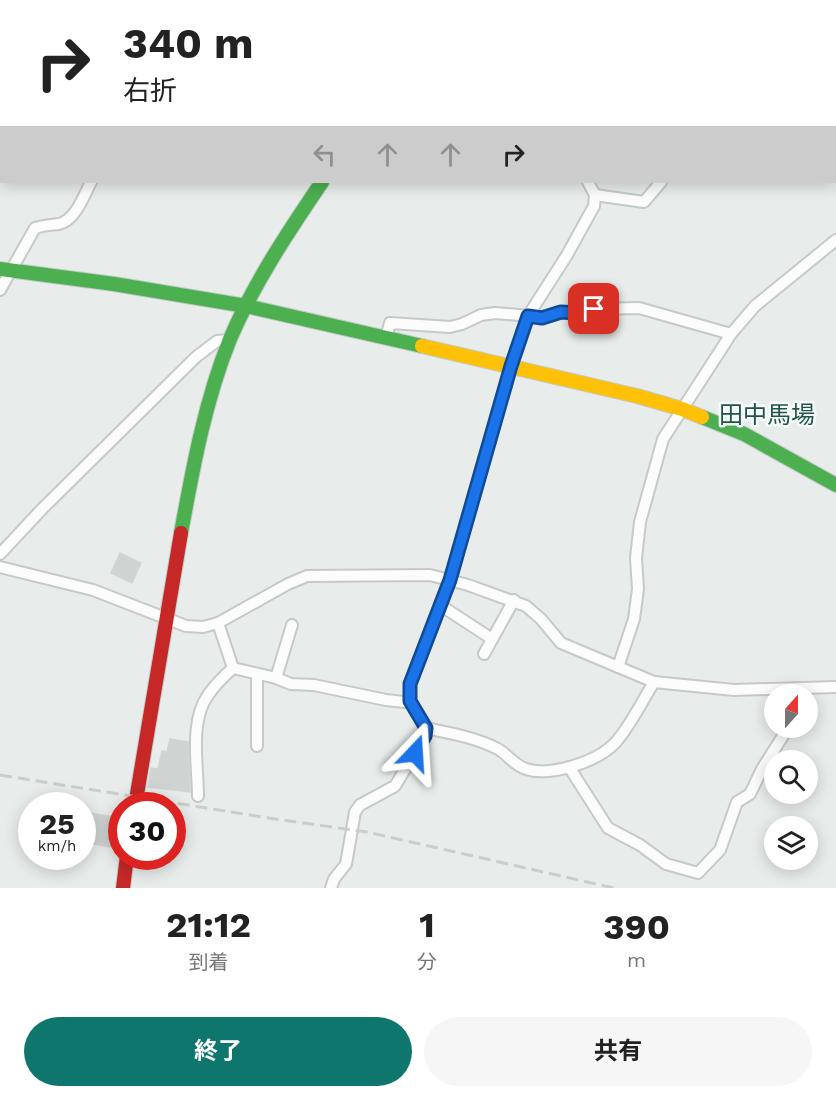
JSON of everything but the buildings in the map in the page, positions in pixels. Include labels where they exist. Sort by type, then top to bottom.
[{"type":"street","points":[[0,290],[6,270],[35,228],[45,224],[61,224],[69,219],[90,183]]},
{"type":"street","points":[[137,792],[165,619],[197,447],[208,403],[230,340],[261,276],[321,183]]},
{"type":"street","points":[[332,888],[334,879],[346,864],[356,812],[360,805],[395,786],[425,736],[426,728],[410,701],[410,684],[450,580],[511,366],[528,316],[586,223],[594,206],[595,195],[589,183]]},
{"type":"street","points":[[595,195],[644,202],[660,183]]},
{"type":"street","points":[[618,667],[633,619],[638,589],[636,558],[640,522],[663,439],[731,334],[755,306],[836,240]]},
{"type":"street","points":[[6,270],[114,284],[246,306],[637,396],[682,410],[744,434],[836,485]]},
{"type":"street","points":[[386,338],[390,323],[450,327],[481,315],[495,313],[542,318],[561,312],[577,313],[594,309],[639,308],[731,334]]},
{"type":"street","points":[[0,554],[42,509],[196,357],[217,341],[230,340]]},
{"type":"street","points":[[0,567],[93,590],[165,619],[186,626],[202,627],[218,622],[307,576],[430,575],[514,600],[526,606],[541,619],[561,643],[654,682],[734,690],[764,690]]},
{"type":"street","points":[[484,654],[514,600]]},
{"type":"street","points":[[441,605],[492,639]]},
{"type":"street","points":[[218,622],[233,668]]},
{"type":"street","points":[[276,678],[292,625]]},
{"type":"street","points":[[233,668],[291,684],[314,685],[386,700],[410,701]]},
{"type":"street","points":[[198,796],[199,713],[207,696],[233,668]]},
{"type":"street","points":[[257,674],[257,746]]},
{"type":"street","points":[[426,728],[485,742],[525,769],[553,771],[603,754],[616,742],[654,682]]},
{"type":"street","points":[[818,689],[836,687]]},
{"type":"street","points":[[569,767],[608,828],[640,845],[666,864],[698,873],[720,850],[737,802],[750,794],[762,769],[782,738]]},
{"type":"street","points":[[123,888],[125,870]]},
{"type":"railway","points":[[0,775],[367,832],[614,888]]},
{"type":"traffic: fast","points":[[181,533],[195,459],[213,386],[230,339],[261,278],[321,183]]},
{"type":"traffic: fast","points":[[0,269],[114,284],[246,306],[422,346]]},
{"type":"traffic: fast","points":[[702,417],[744,434],[836,485]]},
{"type":"traffic: slow","points":[[422,346],[637,396],[702,417]]},
{"type":"traffic: jam","points":[[137,792],[181,533]]},
{"type":"traffic: jam","points":[[123,888],[125,870]]},
{"type":"district","name":"田中馬場","points":[[767,415]]},
{"type":"route","points":[[415,753],[425,736],[426,728],[410,701],[410,684],[450,580],[511,366],[528,316],[542,318],[561,312],[577,313],[594,309]]}]
